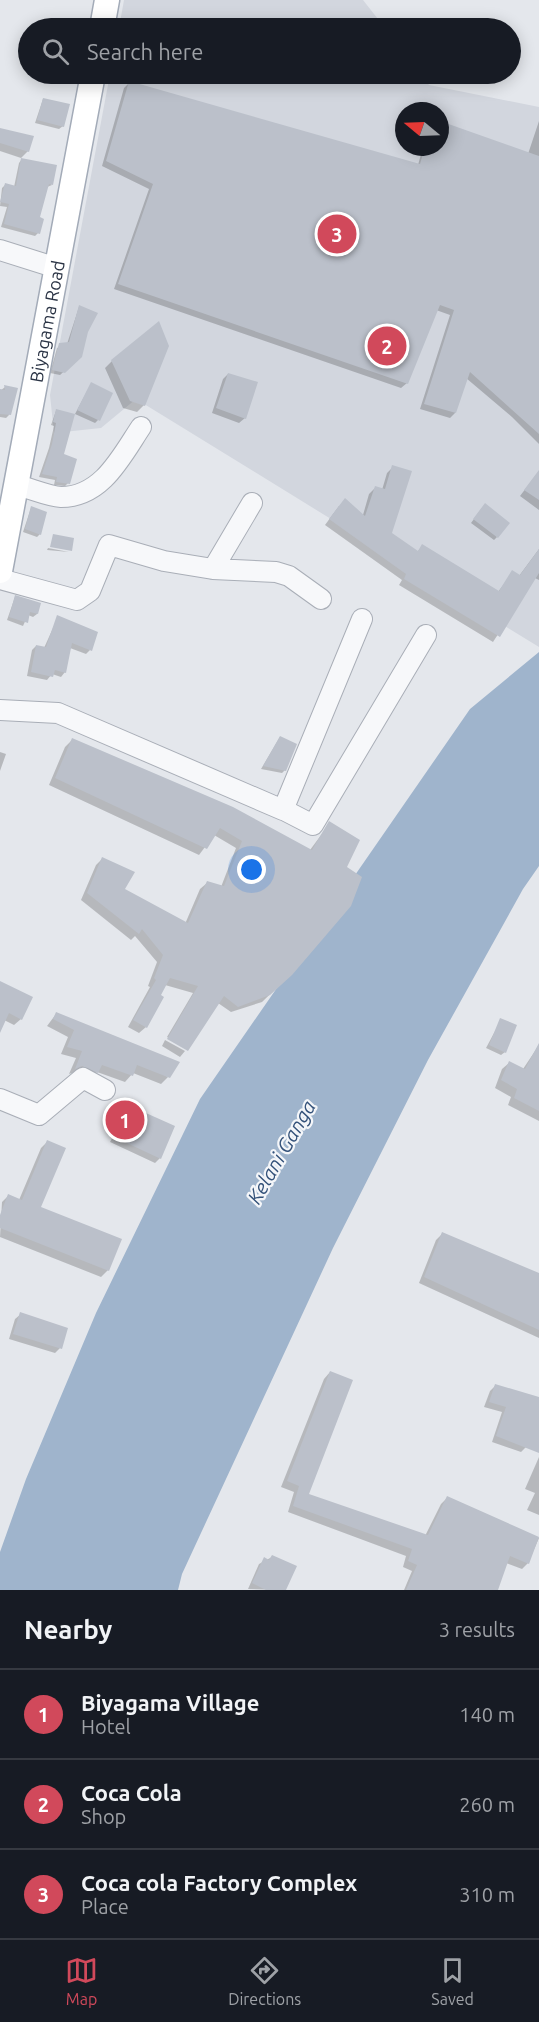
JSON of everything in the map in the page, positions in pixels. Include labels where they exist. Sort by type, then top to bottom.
[{"type":"main road","points":[[104,18],[107,0]]},
{"type":"main road","name":"Biyagama Road","points":[[0,571],[91,84]]},
{"type":"street","points":[[0,250],[57,268]]},
{"type":"street","points":[[16,485],[60,497],[84,493],[108,476],[141,428]]},
{"type":"street","points":[[213,569],[252,503]]},
{"type":"street","points":[[0,579],[77,600],[90,591],[109,545],[164,561],[213,569],[276,572],[289,576],[321,599]]},
{"type":"street","points":[[280,808],[283,810],[362,619]]},
{"type":"street","points":[[0,710],[58,713],[280,808],[313,825],[426,635]]},
{"type":"street","points":[[0,1099],[39,1115],[83,1078],[105,1090]]},
{"type":"shaded area","points":[[124,0],[363,0],[377,18],[121,18]]},
{"type":"shaded area","points":[[108,84],[428,84],[539,107],[539,647],[136,399],[101,428],[54,433],[50,395]]},
{"type":"water","name":"Kelani Ganga","points":[[539,652],[539,866],[523,889],[428,1060],[333,1248],[182,1574],[178,1590],[0,1590],[0,1552],[26,1479],[96,1313],[200,1099],[470,709]]},
{"type":"building","points":[[128,84],[140,84],[420,164],[422,156],[449,156],[449,124],[539,156],[539,434],[470,372],[456,413],[424,404],[454,310],[440,305],[408,384],[118,284],[153,184],[106,161]]},
{"type":"building","points":[[43,98],[70,104],[64,127],[37,120]]},
{"type":"building","points":[[0,128],[34,136],[29,152],[0,143]]},
{"type":"building","points":[[21,158],[57,165],[53,185],[49,184],[40,217],[44,219],[40,234],[4,224],[9,204],[0,202],[5,183],[16,186]]},
{"type":"building","points":[[79,305],[98,313],[88,332],[82,357],[65,373],[52,370],[59,343],[69,342]]},
{"type":"building","points":[[159,321],[169,346],[145,406],[130,401],[111,360]]},
{"type":"building","points":[[228,373],[258,382],[246,419],[216,408]]},
{"type":"building","points":[[91,382],[113,393],[100,421],[77,410]]},
{"type":"building","points":[[4,385],[18,388],[11,415],[0,414],[0,389],[5,390]]},
{"type":"building","points":[[56,409],[75,414],[64,454],[77,459],[70,484],[56,482],[57,477],[42,474],[52,444]]},
{"type":"building","points":[[392,465],[412,471],[392,533],[418,551],[422,544],[499,591],[512,570],[520,575],[539,549],[539,573],[500,637],[404,579],[406,574],[329,519],[345,498],[365,516],[375,486],[385,489]]},
{"type":"building","points":[[539,470],[539,500],[524,490]]},
{"type":"building","points":[[485,503],[510,523],[498,538],[473,519]]},
{"type":"building","points":[[31,506],[47,512],[41,535],[25,529]]},
{"type":"building","points":[[53,534],[74,538],[72,551],[50,547]]},
{"type":"building","points":[[15,595],[41,603],[38,614],[30,612],[28,623],[9,617]]},
{"type":"building","points":[[57,615],[98,632],[92,651],[72,643],[66,673],[55,670],[53,677],[31,672],[36,645],[46,647]]},
{"type":"building","points":[[280,736],[297,744],[286,771],[263,766]]},
{"type":"building","points":[[72,738],[233,807],[312,850],[329,821],[360,840],[347,867],[362,877],[351,906],[292,975],[270,995],[238,1007],[224,996],[188,1051],[167,1039],[198,986],[170,978],[161,995],[164,997],[147,1028],[133,1020],[156,980],[154,978],[163,955],[142,929],[139,934],[87,893],[102,857],[135,872],[125,889],[188,923],[207,881],[224,886],[242,841],[220,828],[207,849],[55,778]]},
{"type":"building","points":[[0,981],[33,997],[22,1020],[9,1013],[0,1033]]},
{"type":"building","points":[[56,1012],[180,1062],[170,1078],[137,1065],[133,1076],[102,1065],[98,1073],[82,1066],[75,1069],[82,1051],[67,1047],[74,1030],[53,1019]]},
{"type":"building","points":[[500,1018],[517,1025],[506,1053],[489,1045]]},
{"type":"building","points":[[539,1043],[539,1111],[514,1098],[517,1089],[501,1080],[509,1061],[525,1069]]},
{"type":"building","points":[[128,1105],[175,1126],[161,1159],[114,1137]]},
{"type":"building","points":[[47,1140],[66,1148],[41,1207],[122,1239],[109,1271],[0,1228],[0,1215],[8,1194],[22,1200]]},
{"type":"building","points":[[442,1232],[539,1273],[539,1330],[424,1277]]},
{"type":"building","points":[[20,1312],[68,1328],[62,1349],[13,1334]]},
{"type":"building","points":[[330,1371],[353,1380],[309,1494],[428,1535],[447,1496],[539,1537],[529,1564],[510,1556],[498,1590],[406,1590],[417,1565],[408,1561],[412,1549],[293,1506],[299,1486],[287,1481]]},
{"type":"building","points":[[495,1384],[539,1397],[539,1453],[496,1436],[506,1407],[489,1402]]},
{"type":"building","points":[[272,1555],[297,1566],[286,1590],[266,1590],[252,1583],[264,1557],[269,1560]]},
{"type":"place","name":"Coca cola Factory Complex","points":[[337,234]]},
{"type":"place","name":"Coca Cola","points":[[387,346]]},
{"type":"place","name":"Biyagama Village","points":[[125,1120]]}]
